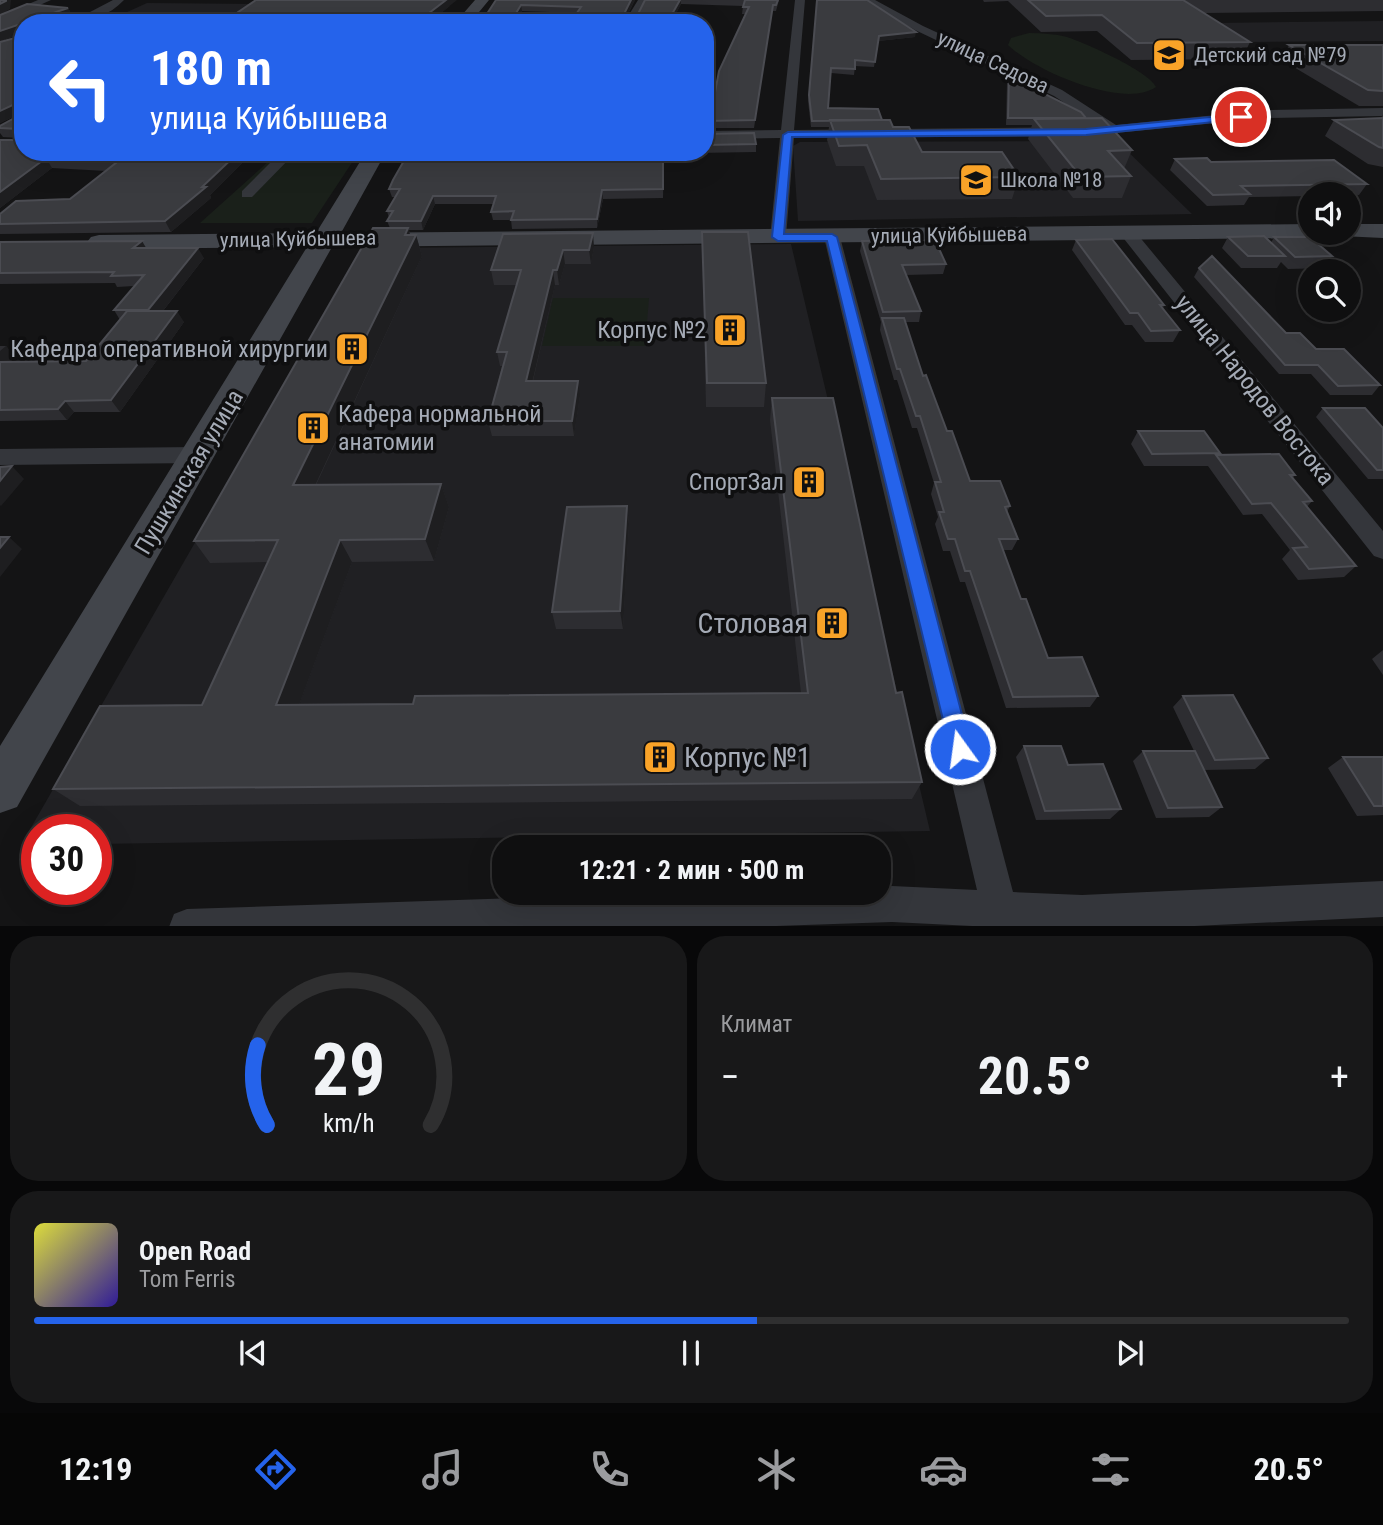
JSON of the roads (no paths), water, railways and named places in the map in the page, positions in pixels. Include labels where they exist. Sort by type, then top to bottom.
[{"type":"street","points":[[23,0],[55,0]]},
{"type":"street","points":[[0,20],[46,0]]},
{"type":"street","points":[[96,14],[110,8],[119,0]]},
{"type":"street","points":[[470,14],[482,0]]},
{"type":"street","points":[[778,237],[800,0]]},
{"type":"street","name":"улица Седова","points":[[868,0],[919,28],[1058,93],[1115,130]]},
{"type":"street","points":[[1363,113],[1383,123]]},
{"type":"street","points":[[714,135],[1115,130],[1266,114],[1383,113]]},
{"type":"street","points":[[247,194],[280,161]]},
{"type":"street","name":"Пушкинская улица","points":[[0,790],[371,161]]},
{"type":"street","name":"улица Куйбышева","points":[[82,242],[1298,231]]},
{"type":"street","points":[[1361,231],[1383,231]]},
{"type":"street","name":"улица Народов Востока","points":[[1126,232],[1383,549]]},
{"type":"street","points":[[832,237],[999,908]]},
{"type":"street","points":[[0,457],[198,455]]},
{"type":"street","points":[[187,926],[895,915],[999,908],[1082,913],[1383,899]]},
{"type":"place","name":"Детский сад №79","points":[[1169,55]]},
{"type":"place","name":"Школа №18","points":[[976,180]]},
{"type":"place","name":"Корпус №2","points":[[730,330]]},
{"type":"place","name":"Кафедра оперативной хирургии","points":[[352,349]]},
{"type":"place","name":"Кафера нормальной анатомии","points":[[313,428]]},
{"type":"place","name":"СпортЗал","points":[[809,482]]},
{"type":"place","name":"Столовая","points":[[832,623]]},
{"type":"place","name":"Корпус №1","points":[[660,757]]}]
